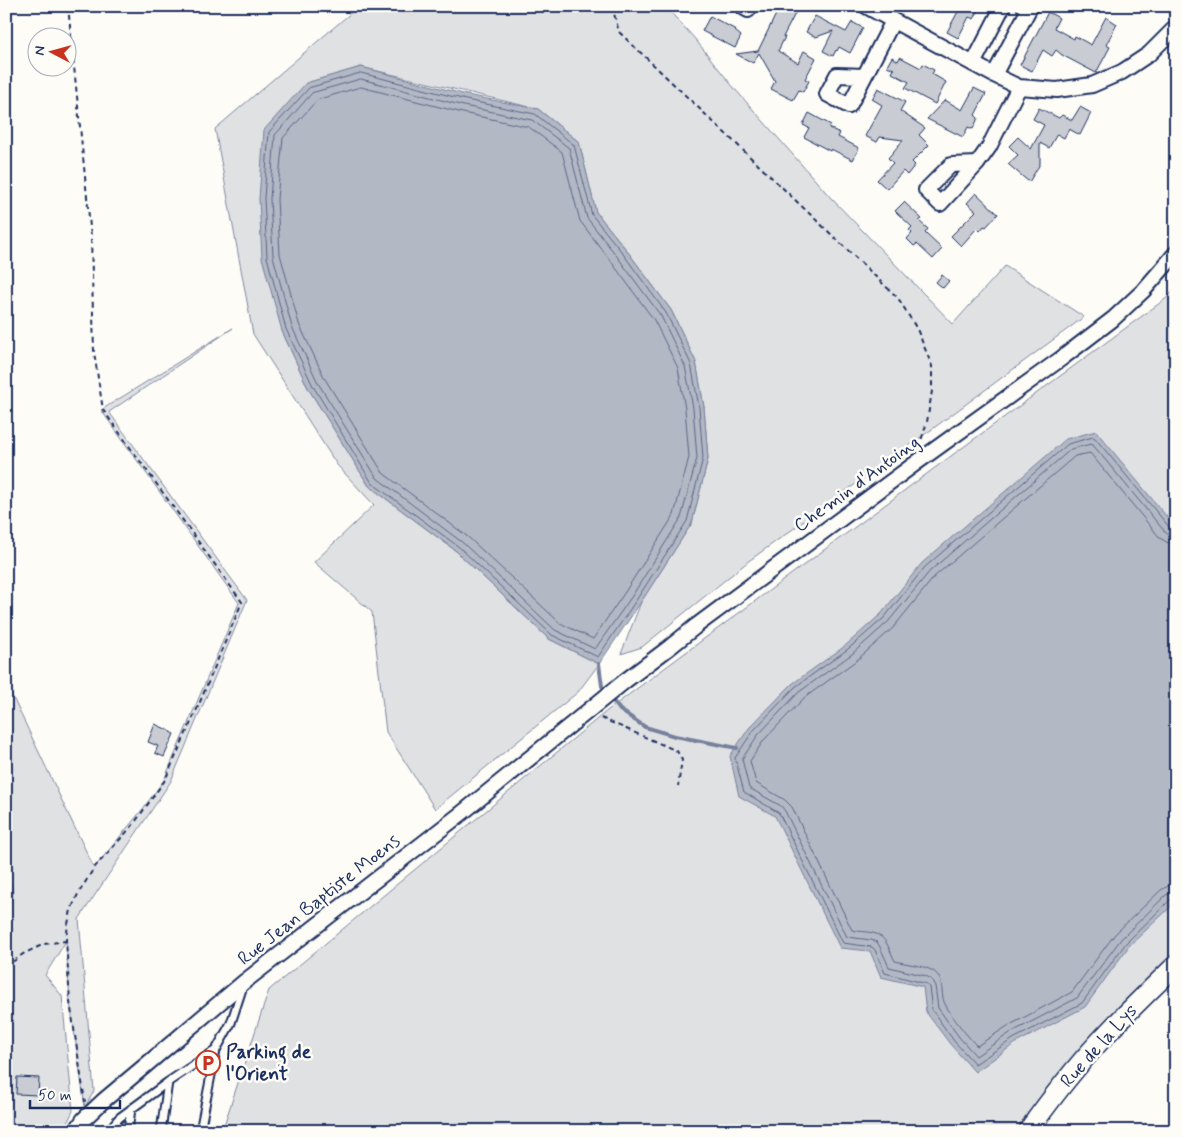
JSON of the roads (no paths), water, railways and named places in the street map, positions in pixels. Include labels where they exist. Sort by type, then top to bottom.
[{"type":"main road","name":"Rue de la Lys","points":[[1028,1131],[1100,1041],[1176,965]]},
{"type":"street","points":[[741,6],[748,10],[750,6]]},
{"type":"street","points":[[973,64],[1003,6]]},
{"type":"street","points":[[994,75],[1029,9],[1024,6]]},
{"type":"street","points":[[872,8],[973,64],[1019,87],[1057,90],[1092,85],[1122,72],[1149,54],[1176,27]]},
{"type":"street","points":[[864,76],[893,21]]},
{"type":"street","points":[[977,164],[989,147],[1019,87]]},
{"type":"street","name":"Chemin d'Antoing","points":[[594,710],[625,681],[696,626],[1113,319],[1142,291],[1176,253]]},
{"type":"street","name":"Rue Jean Baptiste Moens","points":[[76,1131],[84,1119],[103,1101],[244,982],[594,710]]},
{"type":"lane","points":[[200,1131],[216,1050],[231,1023],[244,982]]},
{"type":"lane","points":[[108,1131],[119,1118],[131,1109],[216,1050]]},
{"type":"lane","points":[[161,1131],[168,1082]]},
{"type":"lane","points":[[128,1131],[131,1109]]},
{"type":"water","points":[[361,67],[467,95],[538,109],[579,142],[596,212],[671,310],[696,362],[704,407],[708,459],[692,523],[599,664],[549,639],[456,551],[369,486],[308,388],[282,331],[262,258],[259,199],[264,130],[306,83]]},
{"type":"water","points":[[1096,431],[1176,528],[1176,902],[1129,946],[1085,1007],[1016,1043],[975,1072],[950,1044],[926,1012],[923,987],[881,977],[870,951],[840,948],[775,816],[739,796],[730,756],[749,728],[792,684],[845,646],[881,614],[922,563],[1066,439]]},
{"type":"waterway","points":[[599,664],[602,686],[606,692]]},
{"type":"waterway","points":[[610,697],[620,710],[645,727],[675,736],[737,748]]},
{"type":"place","name":"Parking de l'Orient","points":[[208,1063]]}]
